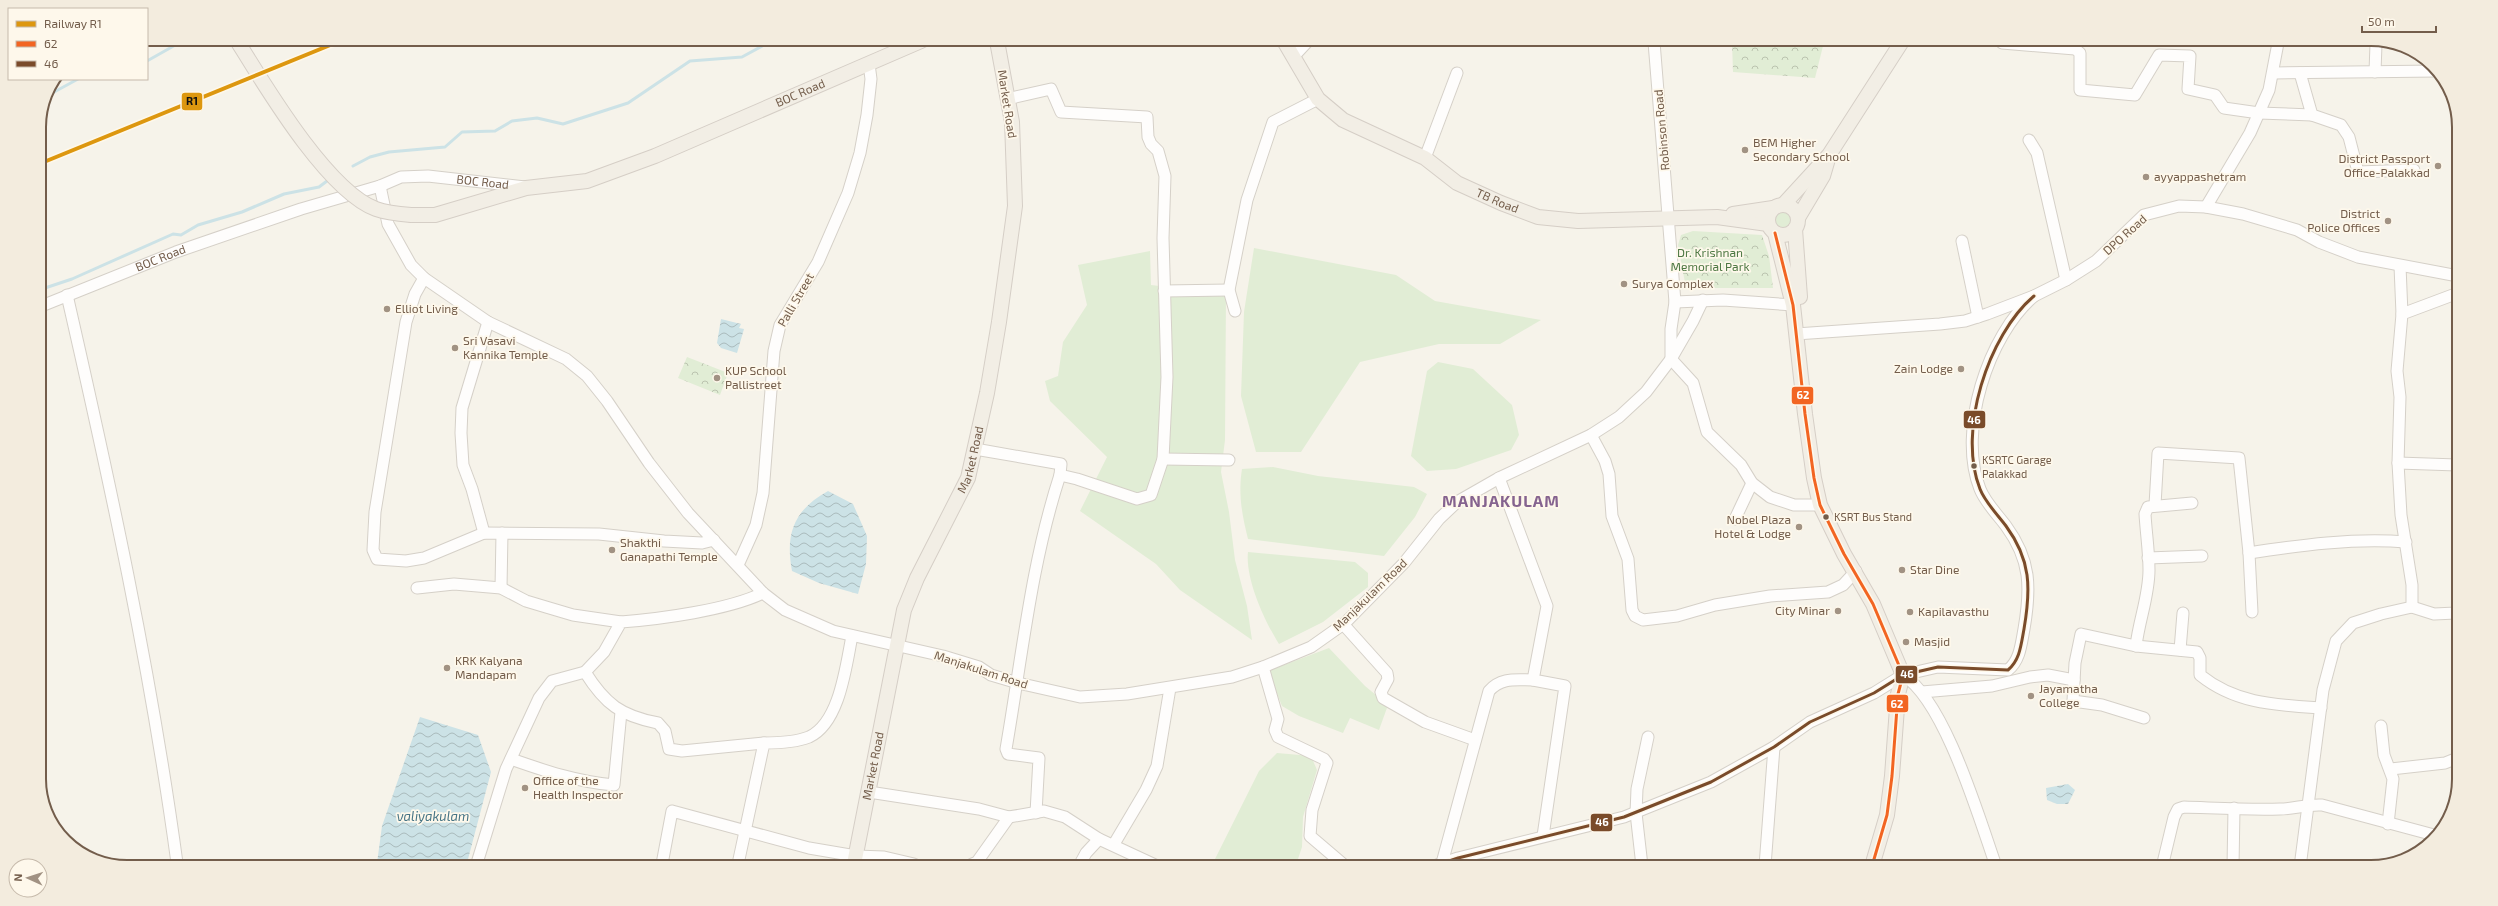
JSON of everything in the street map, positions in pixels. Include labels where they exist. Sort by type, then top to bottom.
[{"type":"main road","points":[[240,46],[281,110],[333,176],[352,195],[375,208],[412,215],[435,215],[526,188]]},
{"type":"main road","name":"BOC Road","points":[[526,188],[587,181],[655,156],[910,46]]},
{"type":"main road","name":"Market Road","points":[[855,860],[904,610],[917,578],[968,478],[975,449],[999,322],[1015,206],[1012,122],[997,46]]},
{"type":"main road","name":"TB Road","points":[[1287,46],[1318,99],[1343,120],[1425,158],[1457,183],[1500,203],[1538,217],[1578,221],[1669,217],[1717,217],[1772,228]]},
{"type":"main road","points":[[1874,860],[1887,815],[1892,776],[1909,685],[1827,505],[1821,476],[1800,334],[1768,215],[1829,155],[1899,46]]},
{"type":"main road","points":[[1772,228],[1784,235],[1797,224],[1823,176],[1829,155]]},
{"type":"main road","points":[[1717,217],[1778,206],[1795,210],[1797,224],[1800,334],[1814,478],[1820,505],[1844,554],[1856,571]]},
{"type":"street","points":[[1294,56],[1303,46]]},
{"type":"street","name":"Robinson Road","points":[[1654,46],[1669,217]]},
{"type":"street","points":[[2033,46],[2075,50],[2080,53],[2080,90],[2135,95],[2159,55],[2190,56],[2188,89],[2215,96],[2224,108],[2264,113],[2312,115],[2341,125],[2349,137],[2358,172],[2414,170]]},
{"type":"street","points":[[2206,207],[2250,133],[2264,113],[2274,73],[2278,46]]},
{"type":"street","points":[[2375,72],[2376,46]]},
{"type":"street","name":"Palli Street","points":[[738,565],[756,525],[763,493],[774,351],[780,325],[818,262],[848,193],[860,153],[867,115],[871,79],[869,64]]},
{"type":"street","points":[[2274,73],[2429,71]]},
{"type":"street","points":[[1425,158],[1457,73]]},
{"type":"street","points":[[2300,73],[2312,115]]},
{"type":"street","points":[[1007,99],[1051,89],[1061,112],[1147,117],[1148,137],[1151,144],[1158,151],[1165,176],[1164,291],[1166,377],[1163,459],[1150,494],[1137,499],[1077,478],[1060,475]]},
{"type":"street","points":[[1235,311],[1229,290],[1247,200],[1273,122],[1318,99]]},
{"type":"street","points":[[2029,140],[2037,153],[2066,280]]},
{"type":"street","name":"BOC Road","points":[[46,305],[176,252],[286,214],[380,186],[401,177],[428,176],[526,188]]},
{"type":"street","name":"Manjakulam Road","points":[[380,186],[388,224],[407,258],[424,278],[488,322],[566,359],[587,376],[607,401],[649,463],[688,513],[763,593],[785,610],[833,631],[943,656],[979,667],[991,675],[1018,684],[1080,697],[1170,688],[1232,677],[1263,667],[1311,647],[1343,624],[1404,564],[1440,519],[1457,502],[1499,478],[1591,435],[1618,417],[1646,392],[1671,359],[1693,321],[1703,300]]},
{"type":"street","name":"DPO Road","points":[[1800,334],[1940,324],[1965,321],[1978,317],[2034,296],[2066,280],[2096,261],[2144,215],[2179,206],[2206,207],[2284,226],[2358,257],[2452,275]]},
{"type":"street","points":[[1669,217],[1675,302],[1671,328],[1671,359],[1693,383],[1707,432],[1741,465],[1752,483],[1770,497],[1794,505],[1820,505]]},
{"type":"street","points":[[1962,241],[1978,317]]},
{"type":"street","points":[[2400,266],[2402,314],[2397,371],[2400,397],[2398,463],[2401,515],[2412,585],[2412,607]]},
{"type":"street","points":[[424,278],[415,294],[406,322],[375,512],[373,550],[377,560],[406,561],[424,558],[484,533],[599,534],[702,543],[714,540]]},
{"type":"street","points":[[1164,291],[1229,290]]},
{"type":"street","points":[[67,295],[110,484],[142,647],[166,785],[177,860]]},
{"type":"street","points":[[1909,685],[1938,668],[2008,670],[2016,664],[2021,648],[2026,612],[2026,564],[2019,545],[1980,489],[1972,448],[1973,431],[1984,378],[1992,356],[2013,317],[2034,296]]},
{"type":"street","points":[[2402,314],[2452,296]]},
{"type":"street","points":[[1675,302],[1703,300],[1751,301],[1793,305]]},
{"type":"street","points":[[484,533],[463,465],[461,433],[462,408],[488,322]]},
{"type":"street","points":[[1591,435],[1605,461],[1608,474],[1614,527],[1624,545],[1628,559],[1632,610],[1635,616],[1643,620],[1659,619],[1678,616],[1715,604],[1770,596],[1828,592],[1843,585],[1856,571]]},
{"type":"street","points":[[975,449],[1061,464],[1060,475],[1033,577],[1018,684],[1006,752],[1008,754],[1039,758],[1036,813]]},
{"type":"street","points":[[2155,505],[2158,453],[2239,458],[2249,553],[2252,612]]},
{"type":"street","points":[[1163,459],[1229,460]]},
{"type":"street","points":[[2398,463],[2452,465]]},
{"type":"street","points":[[1499,478],[1547,606],[1533,680]]},
{"type":"street","points":[[1735,519],[1752,483]]},
{"type":"street","points":[[2136,646],[2139,624],[2145,606],[2149,570],[2146,514],[2148,507],[2155,505],[2192,503]]},
{"type":"street","points":[[501,588],[502,533]]},
{"type":"street","points":[[2249,553],[2310,544],[2374,540],[2406,542]]},
{"type":"street","points":[[2148,558],[2202,556]]},
{"type":"street","points":[[417,588],[454,584],[501,588],[526,601],[546,607],[573,614],[621,622],[644,620],[723,606],[748,600],[763,593]]},
{"type":"street","points":[[2301,860],[2323,690],[2336,641],[2353,623],[2381,614],[2412,607],[2434,614],[2452,613]]},
{"type":"street","points":[[2180,650],[2184,613]]},
{"type":"street","points":[[478,860],[511,759],[539,698],[552,681],[585,672],[604,652],[621,622]]},
{"type":"street","points":[[1343,624],[1387,673],[1388,679],[1380,692],[1383,698],[1425,722],[1475,740]]},
{"type":"street","points":[[2144,718],[2102,706],[2074,701],[2074,680],[2081,634],[2136,646],[2197,652],[2200,658],[2200,675],[2237,697],[2285,706],[2321,708]]},
{"type":"street","points":[[585,672],[594,686],[621,712],[635,719],[658,723],[664,731],[669,749],[682,751],[764,743],[781,743],[809,737],[821,729],[835,708],[852,636]]},
{"type":"street","points":[[1263,667],[1278,719],[1275,730],[1278,737],[1324,758],[1327,763],[1312,810],[1310,836],[1338,860]]},
{"type":"street","points":[[1455,860],[1636,813],[1711,782],[1774,747],[1810,722],[1874,693],[1909,685],[1992,686],[2030,677],[2048,675],[2074,680]]},
{"type":"street","points":[[1441,860],[1487,697],[1494,685],[1504,680],[1533,680],[1565,686],[1543,836]]},
{"type":"street","points":[[1909,685],[1933,707],[1963,773],[1994,860]]},
{"type":"street","points":[[1114,844],[1146,790],[1157,766],[1167,716],[1170,688]]},
{"type":"street","points":[[511,759],[594,784],[614,785],[621,712]]},
{"type":"street","points":[[2381,726],[2384,755],[2391,769],[2393,779],[2388,824]]},
{"type":"street","points":[[1641,860],[1636,813],[1637,789],[1648,737]]},
{"type":"street","points":[[739,860],[764,743]]},
{"type":"street","points":[[1766,860],[1774,747]]},
{"type":"street","points":[[2391,769],[2444,763],[2452,760]]},
{"type":"street","points":[[869,792],[979,809],[1009,817],[1044,811],[1065,817],[1100,839],[1147,860]]},
{"type":"street","points":[[2164,860],[2174,816],[2178,809],[2184,806],[2296,809],[2309,804],[2322,804],[2356,812],[2388,824],[2430,834]]},
{"type":"street","points":[[2233,860],[2234,808]]},
{"type":"street","points":[[663,860],[672,811],[688,813],[745,832],[855,860],[884,857],[897,860]]},
{"type":"street","points":[[979,860],[1009,817]]},
{"type":"street","points":[[1082,860],[1086,853],[1100,839]]},
{"type":"green space","points":[[1732,46],[1823,46],[1815,78],[1733,72]]},
{"type":"green space","points":[[1779,210],[1787,210],[1792,215],[1790,226],[1787,228],[1779,228],[1774,223],[1774,215]]},
{"type":"green space","name":"Dr. Krishnan Memorial Park","points":[[1693,231],[1762,235],[1769,256],[1773,288],[1686,288],[1678,245],[1681,235]]},
{"type":"green space","points":[[1254,248],[1396,275],[1435,301],[1541,320],[1500,344],[1439,344],[1360,362],[1301,452],[1256,452],[1241,396],[1244,312]]},
{"type":"green space","points":[[1150,251],[1151,285],[1226,294],[1225,440],[1221,472],[1229,512],[1235,560],[1247,606],[1252,640],[1180,590],[1156,564],[1080,511],[1107,457],[1050,401],[1045,381],[1058,376],[1063,342],[1087,305],[1078,265]]},
{"type":"green space","points":[[687,357],[728,373],[720,395],[678,378]]},
{"type":"green space","points":[[1438,362],[1473,369],[1512,405],[1519,435],[1511,450],[1456,469],[1427,471],[1411,456],[1427,371]]},
{"type":"green space","points":[[1273,467],[1318,476],[1414,487],[1427,494],[1415,517],[1384,556],[1248,539],[1241,504],[1240,487],[1242,469]]},
{"type":"green space","points":[[1248,552],[1355,562],[1368,573],[1368,587],[1323,622],[1279,644],[1257,600],[1250,575]]},
{"type":"green space","points":[[1329,648],[1365,686],[1388,705],[1379,730],[1350,718],[1343,733],[1299,716],[1282,706],[1268,671]]},
{"type":"green space","points":[[1277,753],[1311,756],[1317,770],[1303,817],[1302,847],[1298,860],[1214,860],[1259,771]]},
{"type":"water","points":[[721,319],[741,324],[739,328],[744,329],[737,353],[721,348],[717,343]]},
{"type":"water","points":[[828,491],[853,504],[867,536],[866,564],[858,594],[819,583],[792,571],[790,545],[791,534],[795,524],[807,506],[816,498]]},
{"type":"water","name":"valiyakulam","points":[[420,717],[478,735],[491,772],[468,860],[377,860],[382,826]]},
{"type":"water","points":[[2068,784],[2075,790],[2068,804],[2057,804],[2047,800],[2046,788]]},
{"type":"waterway","points":[[148,60],[174,46]]},
{"type":"waterway","points":[[353,166],[370,157],[389,152],[445,147],[462,132],[495,131],[512,121],[537,118],[563,124],[628,103],[690,61],[742,57],[762,46]]},
{"type":"waterway","points":[[54,92],[76,80]]},
{"type":"waterway","points":[[46,288],[72,279],[173,234],[181,235],[198,225],[242,212],[284,194],[319,187],[327,181]]},
{"type":"rail line","name":"R1","points":[[46,161],[328,46]]},
{"type":"transit line","name":"62","points":[[1775,233],[1793,305],[1805,414],[1814,478],[1820,505],[1844,554],[1873,604],[1903,675],[1898,694],[1892,776],[1887,815],[1874,860]]},
{"type":"transit line","name":"46","points":[[1452,860],[1624,817],[1711,782],[1774,747],[1810,722],[1874,693],[1903,675],[1938,667],[2008,670],[2018,657],[2022,641],[2028,600],[2027,575],[2025,563],[2014,539],[1982,494],[1974,466],[1972,440],[1975,413],[1981,385],[1991,359],[2003,334],[2018,313],[2034,296]]},
{"type":"place","name":"BEM Higher Secondary School","points":[[1745,150]]},
{"type":"place","name":"District Passport Office-Palakkad","points":[[2438,166]]},
{"type":"place","name":"ayyappashetram","points":[[2146,177]]},
{"type":"place","name":"District Police Offices","points":[[2388,221]]},
{"type":"place","name":"Surya Complex","points":[[1624,284]]},
{"type":"place","name":"Elliot Living","points":[[387,309]]},
{"type":"place","name":"Sri Vasavi Kannika Temple","points":[[455,348]]},
{"type":"place","name":"Zain Lodge","points":[[1961,369]]},
{"type":"place","name":"KUP School Pallistreet","points":[[717,378]]},
{"type":"place","name":"KSRTC Garage Palakkad","points":[[1974,466]]},
{"type":"place","name":"KSRT Bus Stand","points":[[1826,517]]},
{"type":"place","name":"Nobel Plaza Hotel & Lodge","points":[[1799,527]]},
{"type":"place","name":"Shakthi Ganapathi Temple","points":[[612,550]]},
{"type":"place","name":"Star Dine","points":[[1902,570]]},
{"type":"place","name":"City Minar","points":[[1838,611]]},
{"type":"place","name":"Kapilavasthu","points":[[1910,612]]},
{"type":"place","name":"Masjid","points":[[1906,642]]},
{"type":"place","name":"KRK Kalyana Mandapam","points":[[447,668]]},
{"type":"place","name":"Jayamatha College","points":[[2031,696]]},
{"type":"place","name":"Office of the Health Inspector","points":[[525,788]]},
{"type":"district","name":"MANJAKULAM","points":[[1501,501]]}]
